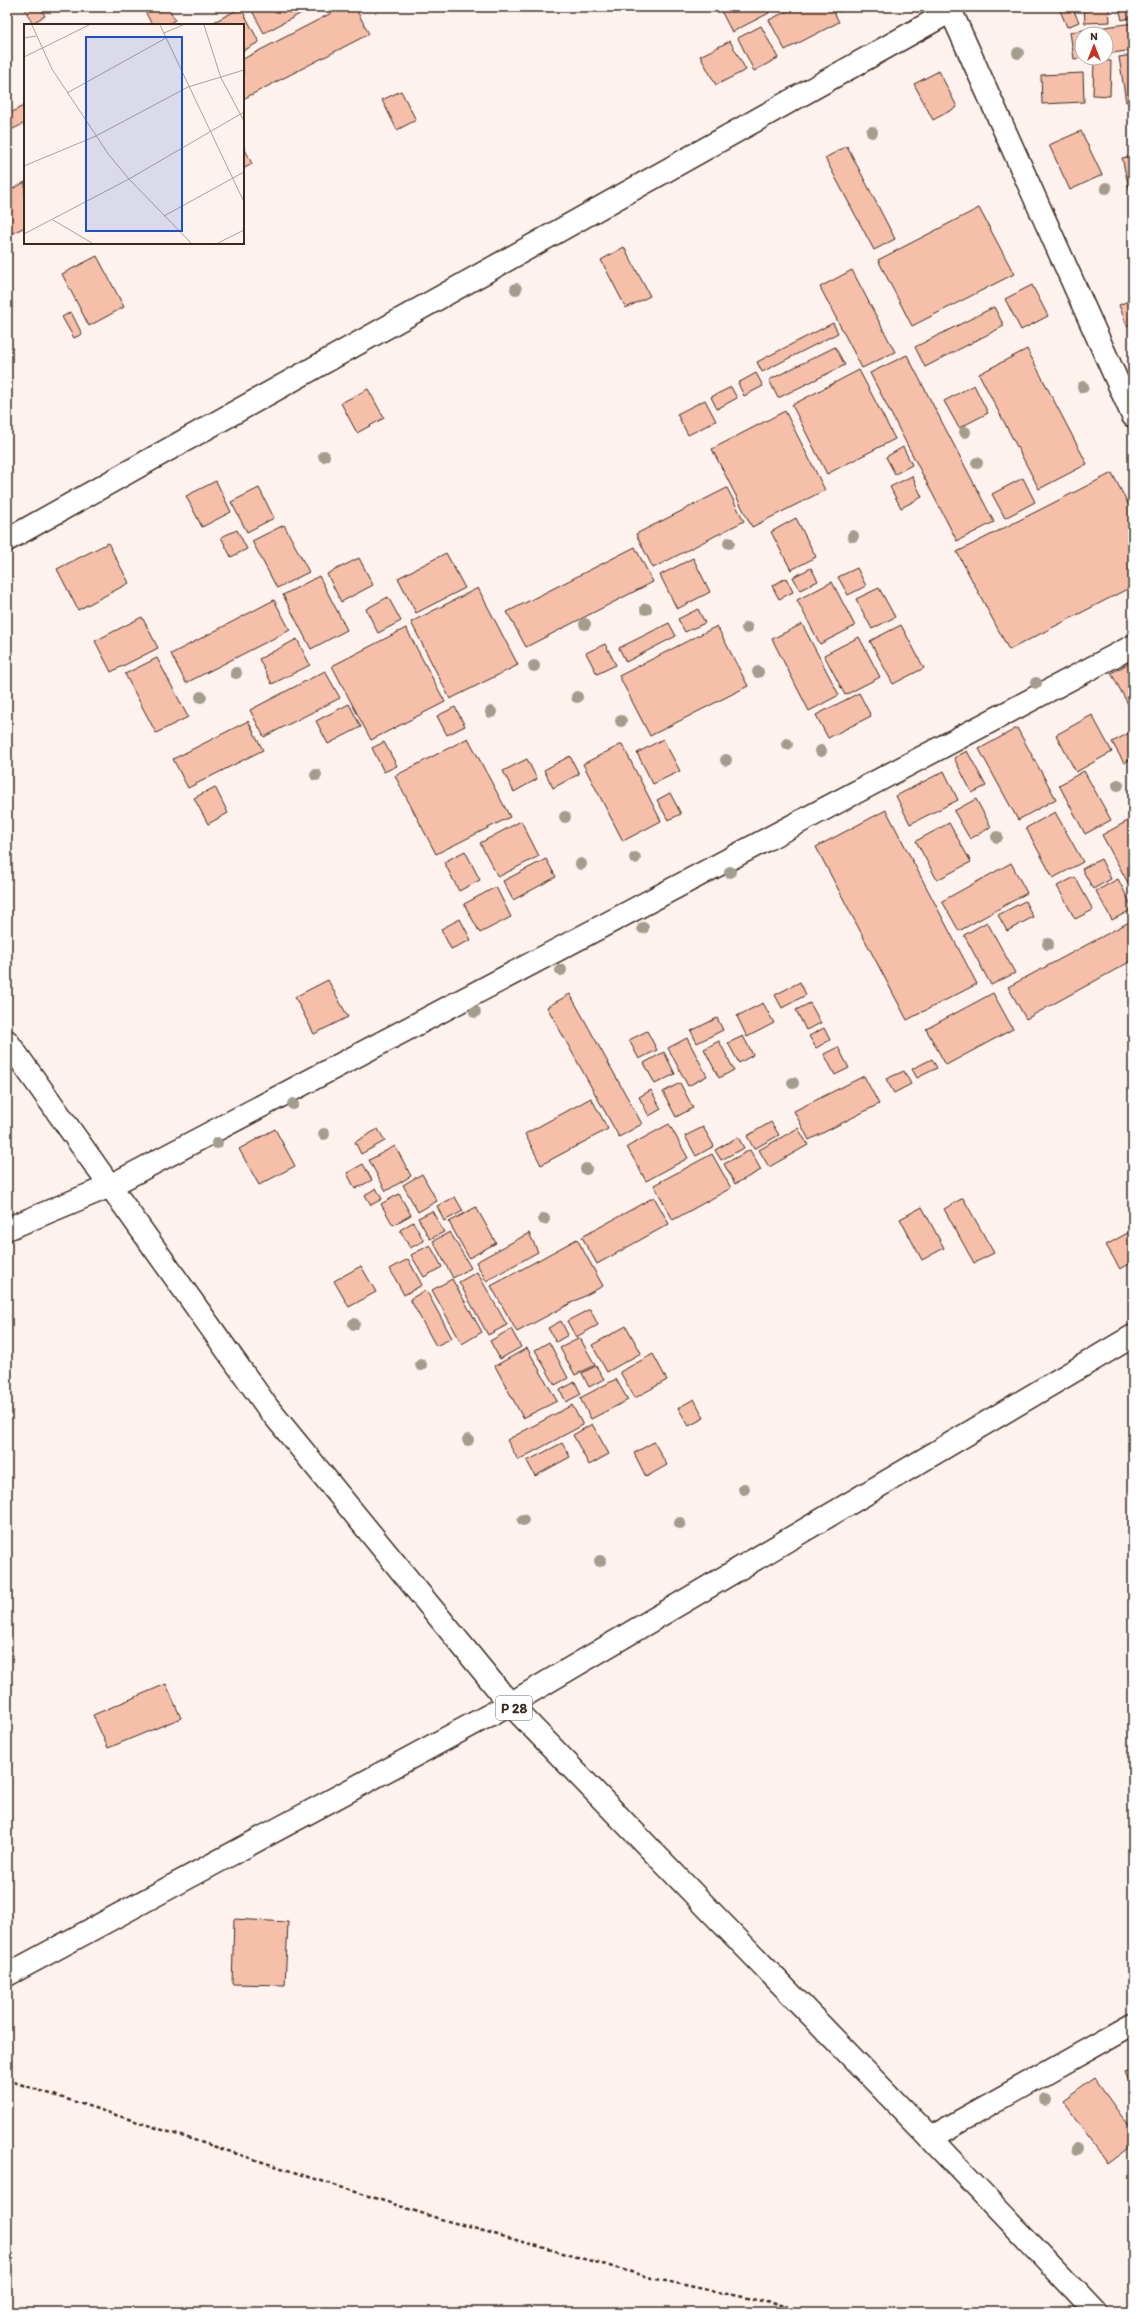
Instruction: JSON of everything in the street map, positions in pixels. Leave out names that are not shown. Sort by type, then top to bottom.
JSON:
[{"type":"street","points":[[7,540],[950,9],[1133,416]]},
{"type":"street","points":[[7,1229],[110,1186],[1133,646]]},
{"type":"street","name":"P 28","points":[[7,1041],[268,1408],[510,1704],[930,2138],[1095,2312]]},
{"type":"street","points":[[7,1975],[510,1704],[1133,1336]]},
{"type":"street","points":[[930,2138],[1133,2024]]},
{"type":"path","points":[[7,2080],[437,2218],[656,2279],[814,2312]]},
{"type":"building","points":[[24,7],[40,7],[45,16],[32,23]]},
{"type":"building","points":[[143,7],[168,7],[175,20],[168,24],[152,24]]},
{"type":"building","points":[[250,7],[313,7],[264,33]]},
{"type":"building","points":[[343,7],[355,7],[369,34],[244,98],[244,58]]},
{"type":"building","points":[[719,7],[766,7],[769,13],[732,32]]},
{"type":"building","points":[[795,7],[831,7],[839,22],[785,50],[769,20]]},
{"type":"building","points":[[838,7],[849,7],[840,12]]},
{"type":"building","points":[[1072,7],[1079,22],[1067,27],[1059,8]]},
{"type":"building","points":[[1084,7],[1109,7],[1110,22],[1085,23]]},
{"type":"building","points":[[1119,7],[1133,7],[1133,17],[1122,20]]},
{"type":"building","points":[[241,8],[259,42],[244,50],[244,24],[210,24]]},
{"type":"building","points":[[1133,23],[1133,50],[1114,53],[1114,26],[1112,26]]},
{"type":"building","points":[[761,26],[778,58],[754,71],[738,38]]},
{"type":"building","points":[[1074,31],[1074,59],[1070,32]]},
{"type":"building","points":[[730,41],[746,70],[716,85],[700,56]]},
{"type":"building","points":[[1133,55],[1133,101],[1126,102],[1119,57]]},
{"type":"building","points":[[1094,66],[1111,66],[1110,96],[1093,95]]},
{"type":"building","points":[[939,71],[957,107],[933,120],[914,84]]},
{"type":"building","points":[[1083,73],[1084,102],[1042,104],[1041,75]]},
{"type":"building","points":[[401,91],[416,120],[397,130],[382,100]]},
{"type":"building","points":[[7,92],[12,101],[7,103]]},
{"type":"building","points":[[24,106],[24,124],[9,131],[7,115]]},
{"type":"building","points":[[1081,131],[1102,175],[1070,190],[1049,145]]},
{"type":"building","points":[[847,146],[895,239],[874,250],[825,158]]},
{"type":"building","points":[[244,147],[252,164],[244,168]]},
{"type":"building","points":[[1133,156],[1133,188],[1129,188],[1122,158]]},
{"type":"building","points":[[24,183],[24,228],[7,236],[7,192]]},
{"type":"building","points":[[979,208],[1014,274],[912,326],[878,260]]},
{"type":"building","points":[[624,247],[650,296],[626,308],[601,260]]},
{"type":"building","points":[[97,256],[124,307],[89,326],[62,274]]},
{"type":"building","points":[[852,270],[895,352],[862,368],[820,287]]},
{"type":"building","points":[[1032,285],[1048,316],[1021,330],[1005,299]]},
{"type":"building","points":[[1133,299],[1133,323],[1127,326],[1119,305]]},
{"type":"building","points":[[994,307],[1004,326],[925,367],[915,347]]},
{"type":"building","points":[[71,312],[82,334],[74,338],[62,317]]},
{"type":"building","points":[[833,323],[838,333],[762,372],[757,362]]},
{"type":"building","points":[[835,347],[845,365],[778,398],[769,380]]},
{"type":"building","points":[[1027,349],[1087,464],[1039,489],[979,374]]},
{"type":"building","points":[[907,355],[994,522],[957,541],[870,373]]},
{"type":"building","points":[[859,370],[895,439],[827,474],[792,405]]},
{"type":"building","points":[[756,373],[763,386],[744,396],[738,383]]},
{"type":"building","points":[[974,385],[988,413],[959,428],[944,401]]},
{"type":"building","points":[[731,387],[737,398],[717,409],[711,397]]},
{"type":"building","points":[[368,389],[384,418],[357,433],[341,403]]},
{"type":"building","points":[[705,400],[716,421],[688,435],[677,414]]},
{"type":"building","points":[[785,411],[825,490],[752,527],[712,449]]},
{"type":"building","points":[[903,447],[912,465],[895,474],[886,457]]},
{"type":"building","points":[[1112,473],[1133,513],[1133,586],[1009,650],[957,552]]},
{"type":"building","points":[[912,476],[922,497],[901,508],[890,487]]},
{"type":"building","points":[[1023,478],[1035,502],[1005,518],[992,494]]},
{"type":"building","points":[[216,481],[231,512],[202,527],[186,496]]},
{"type":"building","points":[[259,488],[274,518],[247,532],[231,502]]},
{"type":"building","points":[[727,488],[744,521],[653,568],[636,534]]},
{"type":"building","points":[[796,518],[816,557],[791,570],[771,532]]},
{"type":"building","points":[[284,525],[309,572],[277,588],[252,541]]},
{"type":"building","points":[[237,530],[247,549],[231,557],[221,537]]},
{"type":"building","points":[[108,543],[129,583],[78,610],[57,569]]},
{"type":"building","points":[[635,547],[653,582],[526,647],[507,612]]},
{"type":"building","points":[[446,553],[465,588],[416,613],[398,578]]},
{"type":"building","points":[[359,558],[373,585],[341,602],[327,574]]},
{"type":"building","points":[[693,558],[710,592],[677,609],[660,575]]},
{"type":"building","points":[[811,568],[818,581],[800,590],[793,577]]},
{"type":"building","points":[[857,568],[866,586],[848,595],[838,577]]},
{"type":"building","points":[[319,576],[347,630],[311,649],[283,595]]},
{"type":"building","points":[[786,578],[793,592],[779,599],[772,586]]},
{"type":"building","points":[[832,582],[855,626],[820,644],[797,600]]},
{"type":"building","points":[[478,588],[518,665],[450,699],[411,622]]},
{"type":"building","points":[[879,588],[895,617],[872,629],[856,599]]},
{"type":"building","points":[[388,597],[401,621],[378,633],[366,609]]},
{"type":"building","points":[[274,600],[290,630],[186,683],[171,654]]},
{"type":"building","points":[[698,609],[705,623],[685,632],[678,619]]},
{"type":"building","points":[[142,617],[158,648],[111,672],[95,641]]},
{"type":"building","points":[[669,623],[676,636],[626,662],[619,648]]},
{"type":"building","points":[[802,624],[839,695],[809,711],[772,639]]},
{"type":"building","points":[[901,625],[924,668],[893,684],[870,641]]},
{"type":"building","points":[[717,626],[748,686],[650,736],[619,676]]},
{"type":"building","points":[[406,628],[445,702],[371,740],[332,666]]},
{"type":"building","points":[[859,637],[880,677],[845,695],[824,655]]},
{"type":"building","points":[[297,639],[310,665],[272,684],[259,659]]},
{"type":"building","points":[[605,644],[616,665],[597,674],[586,653]]},
{"type":"building","points":[[157,658],[188,717],[156,733],[125,674]]},
{"type":"building","points":[[1133,661],[1133,713],[1111,673]]},
{"type":"building","points":[[325,671],[340,698],[264,737],[250,710]]},
{"type":"building","points":[[859,693],[871,716],[828,738],[816,715]]},
{"type":"building","points":[[349,704],[361,727],[328,744],[316,721]]},
{"type":"building","points":[[455,707],[465,726],[447,735],[437,716]]},
{"type":"building","points":[[1092,715],[1112,752],[1076,772],[1056,735]]},
{"type":"building","points":[[248,721],[263,750],[188,788],[173,759]]},
{"type":"building","points":[[1017,728],[1056,799],[1018,820],[979,749]]},
{"type":"building","points":[[1133,731],[1133,758],[1124,763],[1112,742]]},
{"type":"building","points":[[468,738],[510,817],[436,854],[395,776]]},
{"type":"building","points":[[663,739],[680,771],[653,784],[637,753]]},
{"type":"building","points":[[384,742],[397,766],[384,772],[372,748]]},
{"type":"building","points":[[622,744],[661,821],[623,841],[583,764]]},
{"type":"building","points":[[967,751],[986,786],[972,793],[954,758]]},
{"type":"building","points":[[570,756],[579,774],[553,788],[544,770]]},
{"type":"building","points":[[527,759],[537,779],[514,792],[503,771]]},
{"type":"building","points":[[944,771],[958,800],[910,824],[896,796]]},
{"type":"building","points":[[1084,771],[1111,820],[1085,834],[1059,785]]},
{"type":"building","points":[[215,787],[228,813],[208,824],[194,798]]},
{"type":"building","points":[[670,793],[681,814],[668,820],[657,800]]},
{"type":"building","points":[[976,799],[991,827],[970,839],[954,811]]},
{"type":"building","points":[[886,810],[977,984],[907,1020],[816,847]]},
{"type":"building","points":[[1055,812],[1083,862],[1053,878],[1026,828]]},
{"type":"building","points":[[1133,818],[1133,892],[1102,835]]},
{"type":"building","points":[[521,821],[539,856],[498,877],[480,843]]},
{"type":"building","points":[[949,823],[971,862],[937,880],[916,841]]},
{"type":"building","points":[[465,851],[480,880],[459,891],[444,862]]},
{"type":"building","points":[[546,859],[556,877],[513,900],[503,881]]},
{"type":"building","points":[[1101,859],[1111,879],[1093,889],[1082,869]]},
{"type":"building","points":[[1011,863],[1027,893],[959,931],[942,901]]},
{"type":"building","points":[[1075,877],[1093,910],[1075,919],[1057,886]]},
{"type":"building","points":[[1118,879],[1133,909],[1112,920],[1096,891]]},
{"type":"building","points":[[496,887],[511,917],[480,933],[464,904]]},
{"type":"building","points":[[1025,901],[1033,917],[1007,931],[998,915]]},
{"type":"building","points":[[460,919],[471,940],[451,949],[441,929]]},
{"type":"building","points":[[1133,920],[1133,960],[1026,1019],[1008,987]]},
{"type":"building","points":[[987,922],[1015,973],[991,985],[964,935]]},
{"type":"building","points":[[328,980],[348,1017],[314,1034],[295,997]]},
{"type":"building","points":[[800,982],[806,995],[782,1008],[775,995]]},
{"type":"building","points":[[993,993],[1013,1029],[946,1065],[926,1029]]},
{"type":"building","points":[[570,994],[642,1124],[619,1137],[547,1007]]},
{"type":"building","points":[[763,1003],[774,1023],[747,1037],[737,1016]]},
{"type":"building","points":[[810,1003],[821,1023],[806,1030],[796,1010]]},
{"type":"building","points":[[717,1018],[723,1030],[697,1043],[691,1031]]},
{"type":"building","points":[[824,1028],[830,1040],[816,1048],[809,1036]]},
{"type":"building","points":[[647,1031],[657,1050],[639,1059],[629,1040]]},
{"type":"building","points":[[743,1036],[753,1055],[739,1063],[728,1043]]},
{"type":"building","points":[[687,1038],[707,1076],[688,1086],[668,1048]]},
{"type":"building","points":[[719,1041],[734,1070],[719,1078],[704,1049]]},
{"type":"building","points":[[838,1047],[849,1068],[835,1075],[824,1054]]},
{"type":"building","points":[[664,1052],[675,1074],[655,1084],[644,1063]]},
{"type":"building","points":[[932,1059],[937,1068],[917,1078],[912,1069]]},
{"type":"building","points":[[904,1071],[911,1084],[894,1093],[886,1079]]},
{"type":"building","points":[[864,1076],[879,1104],[809,1140],[794,1111]]},
{"type":"building","points":[[680,1083],[693,1108],[676,1117],[663,1092]]},
{"type":"building","points":[[651,1090],[661,1109],[649,1116],[639,1097]]},
{"type":"building","points":[[591,1098],[608,1129],[541,1165],[525,1134]]},
{"type":"building","points":[[771,1122],[779,1135],[754,1149],[747,1136]]},
{"type":"building","points":[[669,1124],[688,1158],[646,1181],[627,1147]]},
{"type":"building","points":[[703,1127],[714,1146],[696,1156],[685,1136]]},
{"type":"building","points":[[798,1128],[808,1145],[769,1167],[759,1150]]},
{"type":"building","points":[[275,1129],[295,1166],[259,1185],[239,1149]]},
{"type":"building","points":[[378,1129],[385,1141],[361,1154],[355,1142]]},
{"type":"building","points":[[738,1137],[744,1148],[721,1160],[715,1150]]},
{"type":"building","points":[[395,1146],[411,1176],[386,1191],[369,1160]]},
{"type":"building","points":[[750,1150],[761,1170],[735,1184],[724,1164]]},
{"type":"building","points":[[712,1154],[731,1188],[673,1220],[654,1185]]},
{"type":"building","points":[[363,1164],[372,1180],[355,1189],[347,1173]]},
{"type":"building","points":[[422,1174],[437,1201],[418,1212],[403,1185]]},
{"type":"building","points":[[376,1188],[382,1199],[371,1205],[365,1195]]},
{"type":"building","points":[[399,1194],[411,1215],[393,1225],[381,1204]]},
{"type":"building","points":[[455,1197],[463,1211],[444,1221],[437,1206]]},
{"type":"building","points":[[654,1197],[669,1224],[597,1264],[582,1237]]},
{"type":"building","points":[[963,1198],[994,1253],[974,1263],[944,1209]]},
{"type":"building","points":[[476,1207],[496,1243],[469,1258],[449,1222]]},
{"type":"building","points":[[922,1207],[944,1248],[922,1260],[900,1219]]},
{"type":"building","points":[[432,1211],[444,1232],[430,1239],[418,1218]]},
{"type":"building","points":[[413,1222],[424,1241],[410,1248],[400,1230]]},
{"type":"building","points":[[1133,1230],[1133,1262],[1120,1269],[1106,1245]]},
{"type":"building","points":[[450,1232],[471,1268],[453,1278],[433,1241]]},
{"type":"building","points":[[529,1233],[538,1252],[486,1281],[476,1262]]},
{"type":"building","points":[[577,1239],[603,1286],[517,1332],[491,1286]]},
{"type":"building","points":[[430,1245],[442,1267],[424,1277],[411,1255]]},
{"type":"building","points":[[408,1259],[422,1285],[404,1295],[390,1269]]},
{"type":"building","points":[[361,1266],[376,1292],[349,1307],[334,1281]]},
{"type":"building","points":[[477,1272],[507,1325],[488,1335],[459,1282]]},
{"type":"building","points":[[452,1279],[482,1332],[462,1344],[432,1290]]},
{"type":"building","points":[[426,1290],[452,1338],[436,1346],[410,1299]]},
{"type":"building","points":[[590,1309],[598,1325],[576,1337],[567,1321]]},
{"type":"building","points":[[561,1321],[568,1335],[556,1342],[548,1328]]},
{"type":"building","points":[[626,1326],[641,1353],[607,1372],[592,1345]]},
{"type":"building","points":[[511,1329],[521,1347],[500,1359],[490,1341]]},
{"type":"building","points":[[580,1338],[595,1365],[575,1375],[560,1348]]},
{"type":"building","points":[[549,1342],[568,1378],[555,1385],[535,1350]]},
{"type":"building","points":[[527,1348],[557,1401],[523,1418],[495,1366]]},
{"type":"building","points":[[653,1354],[667,1380],[635,1398],[620,1372]]},
{"type":"building","points":[[596,1366],[604,1379],[589,1387],[582,1373]]},
{"type":"building","points":[[616,1379],[628,1400],[591,1419],[580,1398]]},
{"type":"building","points":[[575,1382],[581,1394],[566,1402],[560,1390]]},
{"type":"building","points":[[694,1399],[704,1418],[689,1426],[678,1408]]},
{"type":"building","points":[[572,1405],[583,1425],[518,1460],[507,1440]]},
{"type":"building","points":[[592,1424],[609,1454],[589,1465],[573,1435]]},
{"type":"building","points":[[654,1442],[667,1465],[646,1477],[634,1453]]},
{"type":"building","points":[[562,1443],[570,1457],[535,1476],[527,1461]]},
{"type":"building","points":[[166,1684],[181,1718],[108,1748],[93,1715]]},
{"type":"building","points":[[234,1919],[288,1922],[285,1985],[232,1984]]},
{"type":"building","points":[[1133,2069],[1133,2091],[1125,2072]]},
{"type":"building","points":[[1094,2078],[1133,2132],[1133,2145],[1108,2164],[1062,2101]]}]
